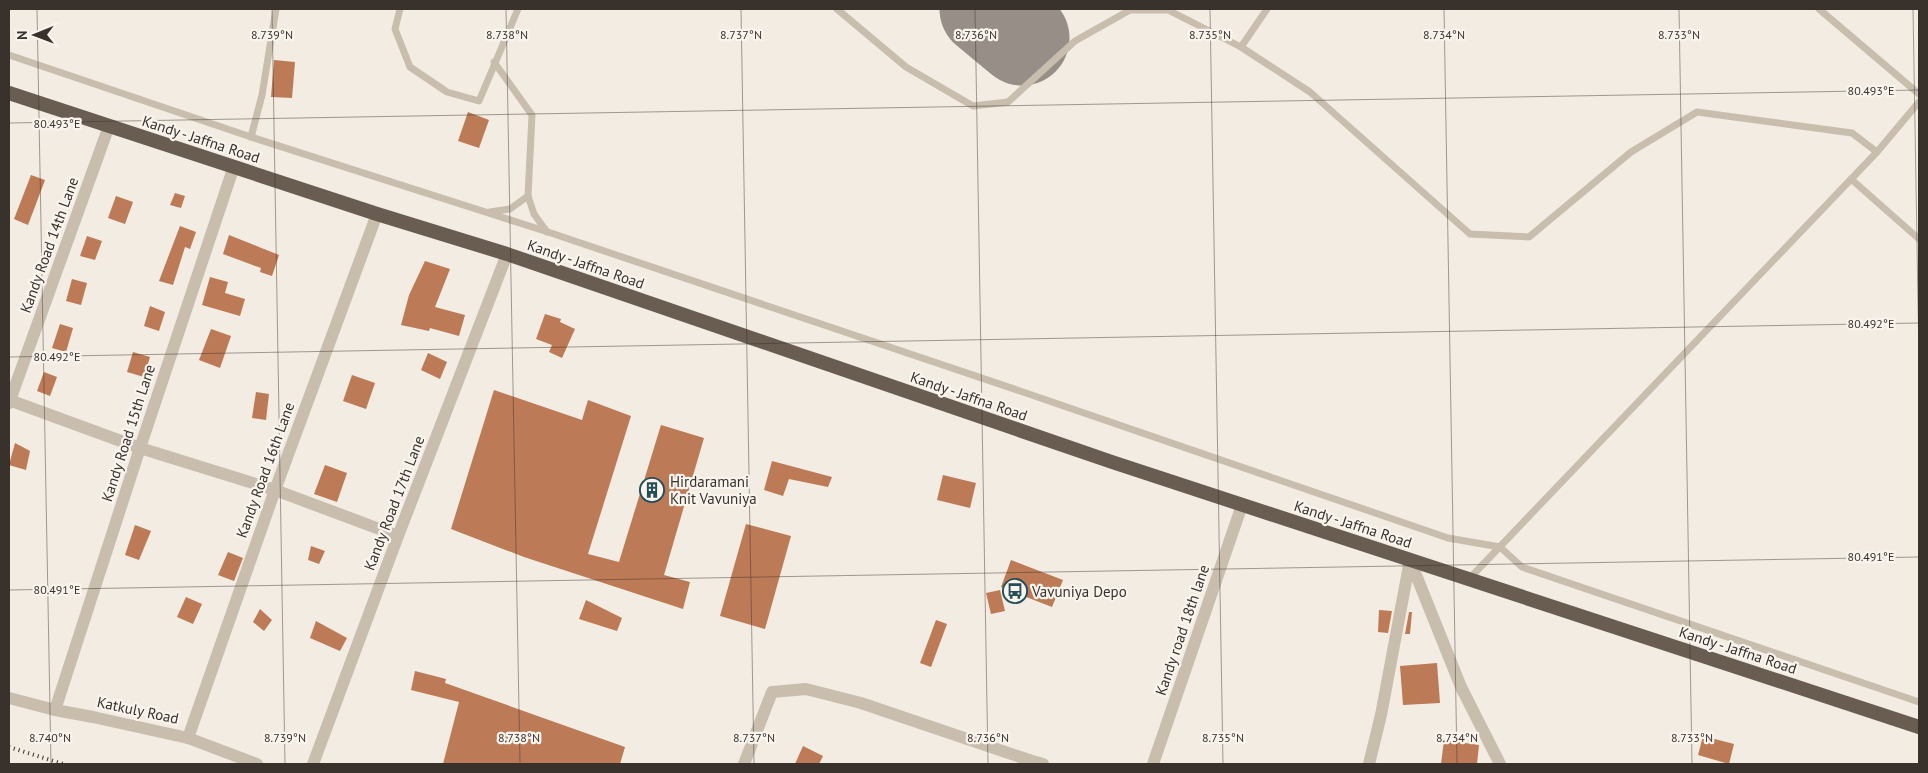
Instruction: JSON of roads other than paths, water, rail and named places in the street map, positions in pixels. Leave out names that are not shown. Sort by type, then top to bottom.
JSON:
[{"type":"highway","name":"Kandy - Jaffna Road","points":[[9,93],[377,214],[507,254],[1242,506],[1919,727]]},
{"type":"street","name":"Kandy Road 14th Lane","points":[[9,401],[109,126]]},
{"type":"street","name":"Kandy Road 15th Lane","points":[[55,710],[234,166]]},
{"type":"street","name":"Kandy Road 16th Lane","points":[[188,738],[275,490],[377,214]]},
{"type":"street","name":"Kandy Road 17th Lane","points":[[313,764],[398,536],[507,254]]},
{"type":"street","points":[[9,401],[140,448],[275,490],[398,536]]},
{"type":"street","name":"Kandy road 18th lane","points":[[1153,764],[1242,506]]},
{"type":"street","points":[[1369,764],[1382,715],[1410,560]]},
{"type":"street","points":[[1410,560],[1461,687],[1500,764]]},
{"type":"street","points":[[744,764],[772,692],[806,689],[862,703],[1028,762],[1043,764]]},
{"type":"street","name":"Katkuly Road","points":[[9,698],[55,710],[93,716],[188,738],[257,764]]},
{"type":"lane","points":[[251,137],[262,96],[276,9]]},
{"type":"lane","points":[[400,9],[395,29],[410,68],[447,92],[479,101],[518,9]]},
{"type":"lane","points":[[837,9],[906,67],[974,106],[1008,102],[1076,41],[1130,10],[1168,10],[1241,47],[1310,92],[1470,234],[1529,237],[1631,152],[1697,112],[1852,134],[1877,152]]},
{"type":"lane","points":[[1241,47],[1267,9]]},
{"type":"lane","points":[[1819,9],[1919,94]]},
{"type":"lane","points":[[9,54],[251,137],[548,232],[1448,538],[1500,547],[1522,567],[1919,702]]},
{"type":"lane","points":[[494,62],[532,115],[528,196],[534,214],[548,232]]},
{"type":"lane","points":[[1469,579],[1877,152],[1919,102]]},
{"type":"lane","points":[[1851,178],[1919,239]]},
{"type":"lane","points":[[487,213],[510,209],[528,196]]},
{"type":"railway","points":[[9,747],[63,764]]},
{"type":"place","name":"Hirdaramani Knit Vavuniya","points":[[652,490]]},
{"type":"place","name":"Vavuniya Depo","points":[[1015,591]]}]
